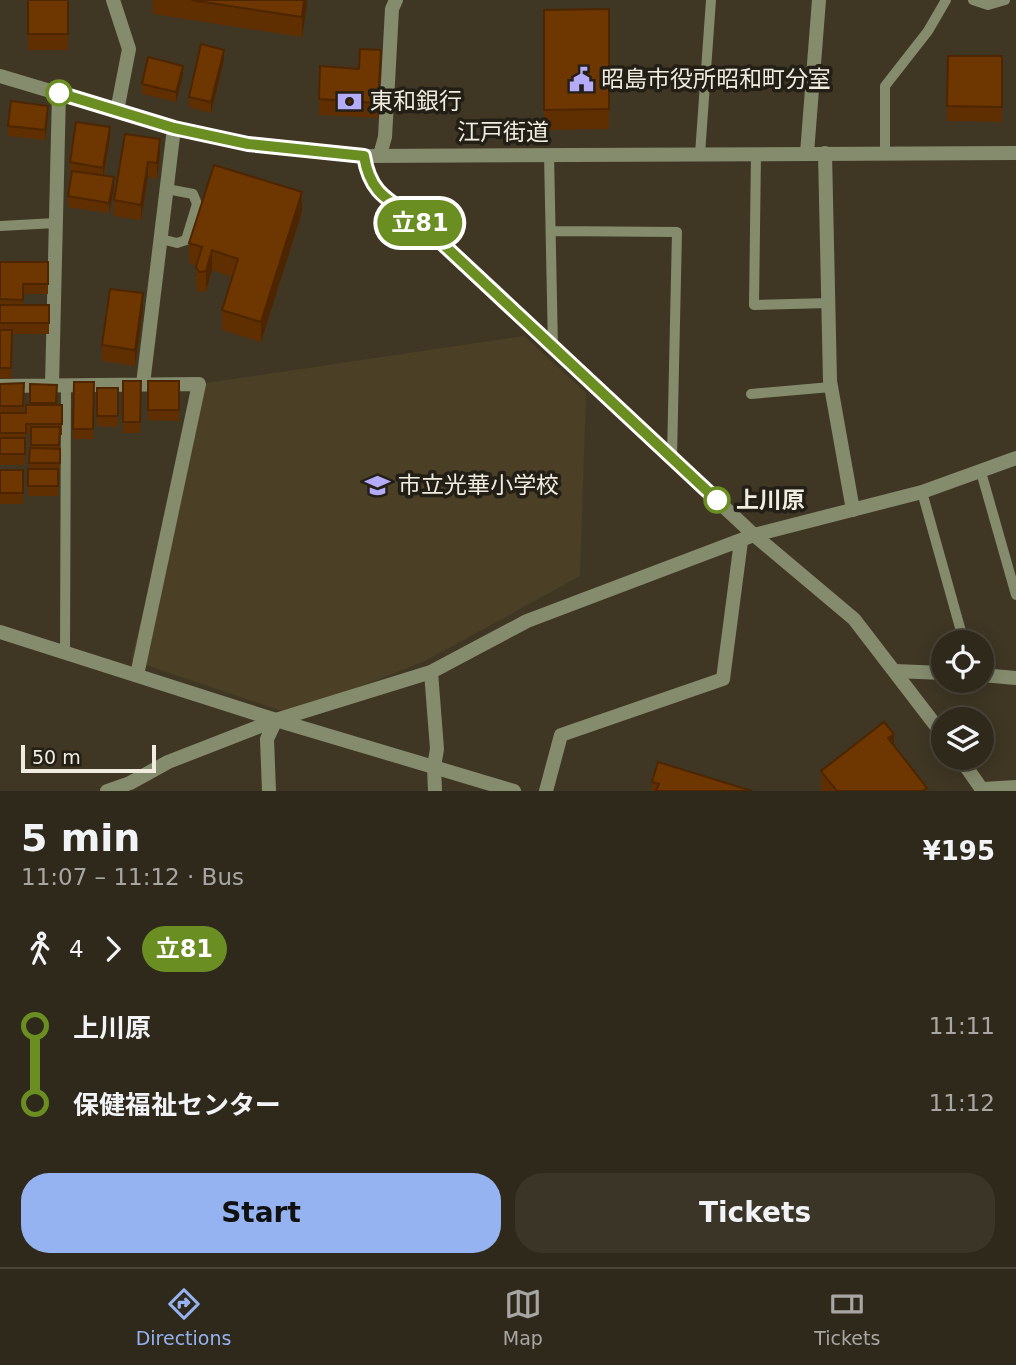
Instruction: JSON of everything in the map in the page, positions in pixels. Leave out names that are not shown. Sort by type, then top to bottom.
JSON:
[{"type":"street","points":[[113,0],[129,49],[117,111]]},
{"type":"street","points":[[807,153],[819,0]]},
{"type":"street","points":[[380,155],[386,137],[390,2]]},
{"type":"street","name":"江戸街道","points":[[0,76],[174,128],[248,144],[364,156],[1016,153]]},
{"type":"street","points":[[59,93],[56,223],[59,385]]},
{"type":"street","points":[[143,384],[174,128]]},
{"type":"street","points":[[825,153],[831,387],[853,510]]},
{"type":"street","points":[[364,156],[367,174],[378,192],[416,219],[672,457],[747,538],[854,620],[931,719]]},
{"type":"street","points":[[0,386],[198,384],[138,675]]},
{"type":"street","points":[[107,791],[130,783],[168,762],[276,720],[431,672],[527,621],[747,538],[922,492],[1016,458]]},
{"type":"street","points":[[546,791],[561,735],[723,679],[747,538]]},
{"type":"street","points":[[0,632],[276,720],[514,791]]},
{"type":"street","points":[[895,671],[931,672]]},
{"type":"street","points":[[431,672],[437,749],[434,767],[435,791]]},
{"type":"street","points":[[994,676],[1016,677]]},
{"type":"street","points":[[269,791],[267,739],[276,720]]},
{"type":"street","points":[[969,770],[983,790],[1016,787]]},
{"type":"lane","points":[[700,153],[711,0]]},
{"type":"lane","points":[[885,152],[885,86],[928,31],[946,0]]},
{"type":"lane","points":[[973,0],[988,5],[1005,0]]},
{"type":"lane","points":[[756,153],[754,305],[829,303]]},
{"type":"lane","points":[[549,154],[553,348]]},
{"type":"lane","points":[[161,239],[177,243],[186,240],[197,204],[193,194],[167,189]]},
{"type":"lane","points":[[0,226],[56,223]]},
{"type":"lane","points":[[551,231],[677,232],[672,457]]},
{"type":"lane","points":[[59,385],[65,652]]},
{"type":"lane","points":[[751,394],[831,387]]},
{"type":"lane","points":[[981,472],[1016,595]]},
{"type":"lane","points":[[922,492],[961,630]]},
{"type":"shaded area","name":"市立光華小学校","points":[[524,336],[586,393],[580,576],[425,661],[291,714],[131,660],[199,384]]},
{"type":"building","points":[[28,0],[68,0],[68,34],[28,34]]},
{"type":"building","points":[[191,0],[304,0],[302,17]]},
{"type":"building","points":[[609,9],[609,109],[544,110],[544,10]]},
{"type":"building","points":[[201,44],[224,50],[211,102],[189,97]]},
{"type":"building","points":[[360,49],[381,50],[378,103],[319,99],[320,66],[359,69]]},
{"type":"building","points":[[948,56],[1002,56],[1002,107],[947,106]]},
{"type":"building","points":[[148,57],[183,66],[176,92],[142,84]]},
{"type":"building","points":[[11,101],[48,106],[45,130],[8,126]]},
{"type":"building","points":[[76,122],[110,127],[103,168],[70,162]]},
{"type":"building","points":[[125,134],[160,139],[157,163],[148,162],[141,205],[114,200]]},
{"type":"building","points":[[214,165],[302,192],[261,322],[222,310],[238,259],[212,250],[206,271],[199,272],[196,267],[202,247],[189,243]]},
{"type":"building","points":[[72,171],[114,177],[109,203],[68,196]]},
{"type":"building","points":[[0,262],[48,262],[48,284],[23,284],[23,300],[0,299]]},
{"type":"building","points":[[110,289],[143,293],[135,350],[102,345]]},
{"type":"building","points":[[0,305],[49,305],[49,323],[0,323]]},
{"type":"building","points":[[0,330],[12,330],[11,368],[0,368]]},
{"type":"building","points":[[123,381],[141,381],[140,422],[123,422]]},
{"type":"building","points":[[148,381],[179,381],[179,410],[148,410]]},
{"type":"building","points":[[74,382],[94,382],[93,429],[73,429]]},
{"type":"building","points":[[24,383],[23,406],[0,406],[0,384]]},
{"type":"building","points":[[30,384],[57,385],[56,403],[30,403]]},
{"type":"building","points":[[97,388],[118,388],[118,416],[97,416]]},
{"type":"building","points":[[26,405],[62,405],[62,424],[26,424],[26,433],[0,433],[0,413],[26,413]]},
{"type":"building","points":[[31,427],[60,427],[59,445],[31,445]]},
{"type":"building","points":[[0,438],[25,438],[25,454],[0,454]]},
{"type":"building","points":[[30,448],[60,449],[60,463],[29,463]]},
{"type":"building","points":[[28,469],[58,469],[58,486],[28,486]]},
{"type":"building","points":[[0,470],[23,470],[23,493],[0,493]]},
{"type":"building","points":[[884,722],[894,734],[888,738],[927,788],[923,791],[837,791],[821,771]]},
{"type":"building","points":[[658,762],[752,791],[656,791],[659,784],[652,782]]},
{"type":"bus line","name":"立81","points":[[59,93],[174,128],[248,144],[364,156],[367,174],[378,192],[416,219],[717,500]]},
{"type":"place","name":"昭島市役所昭和町分室","points":[[581,79]]},
{"type":"place","name":"東和銀行","points":[[350,101]]},
{"type":"place","name":"市立光華小学校","points":[[378,485]]},
{"type":"place","name":"上川原","points":[[717,500]]}]
